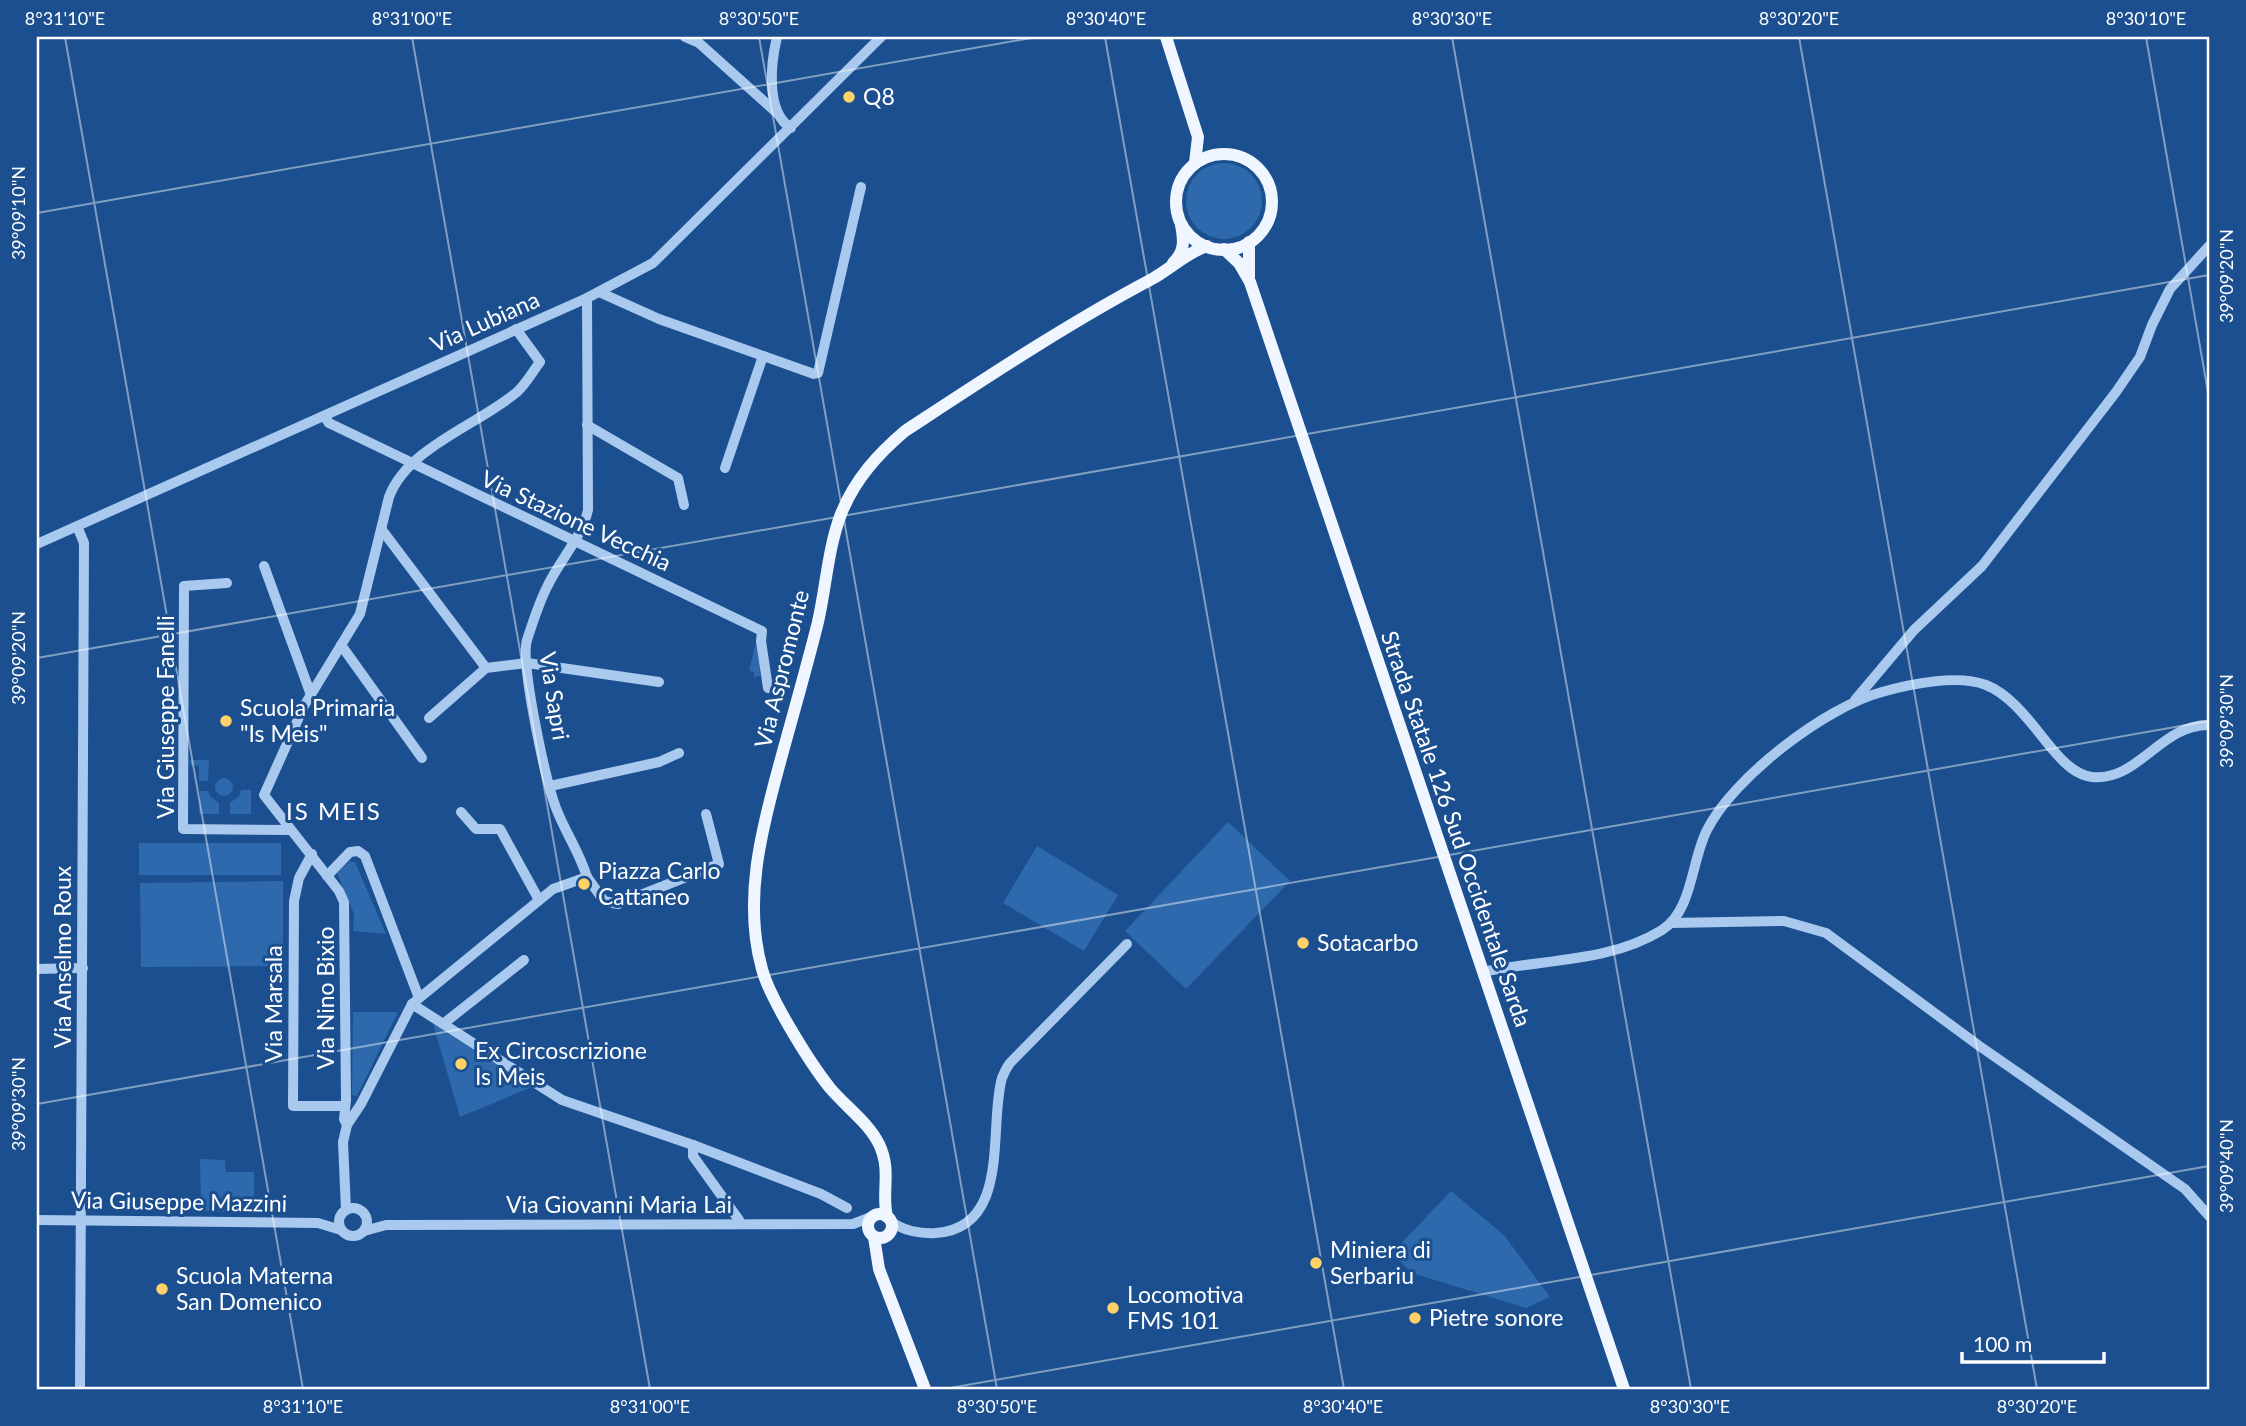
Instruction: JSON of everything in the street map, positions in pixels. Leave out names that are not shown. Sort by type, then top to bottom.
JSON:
[{"type":"main road","points":[[1166,37],[1201,134],[1222,154]]},
{"type":"main road","points":[[1191,110],[1198,138],[1195,163]]},
{"type":"main road","points":[[1222,154],[1237,155],[1250,162],[1269,184],[1272,199],[1270,214],[1260,233],[1249,243],[1237,248],[1207,246],[1190,235],[1179,218],[1176,203],[1178,188],[1195,163],[1208,156],[1222,154]]},
{"type":"main road","name":"Via Aspromonte","points":[[1163,273],[1184,248],[1179,218]]},
{"type":"main road","points":[[1249,243],[1250,282]]},
{"type":"main road","name":"Via Aspromonte","points":[[925,1389],[879,1269],[879,1229],[885,1203],[887,1169],[881,1148],[874,1135],[828,1086],[769,990],[760,961],[754,929],[756,872],[761,834],[818,621],[841,515],[856,484],[880,453],[905,430],[1095,310],[1207,246]]},
{"type":"main road","points":[[1224,249],[1238,262],[1250,282]]},
{"type":"main road","name":"Strada Statale 126 Sud Occidentale Sarda","points":[[1250,282],[1624,1389]]},
{"type":"street","points":[[685,37],[699,43],[791,128]]},
{"type":"street","points":[[776,37],[771,86],[777,113]]},
{"type":"street","name":"Via Lubiana","points":[[37,544],[587,298],[653,264],[881,37]]},
{"type":"street","points":[[600,292],[659,319],[814,374],[818,373],[861,187]]},
{"type":"street","points":[[1855,701],[1914,630],[1982,566],[2116,392],[2140,357],[2171,289],[2209,246]]},
{"type":"street","name":"Via Sapri","points":[[587,298],[588,510],[586,521],[546,587],[526,645],[530,699],[550,786],[556,807],[580,854],[587,877]]},
{"type":"street","points":[[311,695],[360,614],[395,481],[413,463],[445,439],[518,391],[540,362],[516,329]]},
{"type":"street","points":[[725,468],[763,356]]},
{"type":"street","name":"Via Stazione Vecchia","points":[[324,416],[329,423],[762,631],[768,688]]},
{"type":"street","points":[[587,425],[678,478],[684,505]]},
{"type":"street","name":"Via Anselmo Roux","points":[[76,526],[84,543],[80,1389]]},
{"type":"street","points":[[382,530],[486,668]]},
{"type":"street","points":[[264,566],[311,695]]},
{"type":"street","name":"Via Giuseppe Fanelli","points":[[227,583],[184,586],[183,829],[290,831]]},
{"type":"street","points":[[341,645],[422,758]]},
{"type":"street","points":[[429,718],[486,668],[527,663],[659,682]]},
{"type":"street","points":[[1671,923],[1687,892],[1706,832],[1731,793],[1749,774],[1826,717],[1855,701],[1909,686],[1959,680],[1987,685],[2008,700],[2060,758],[2080,775],[2094,777],[2109,776],[2122,771],[2191,725],[2209,725]]},
{"type":"street","name":"Via Nino Bixio","points":[[311,695],[264,795],[339,891],[345,914],[346,1125],[343,1142],[347,1212]]},
{"type":"street","points":[[550,786],[659,762],[679,753]]},
{"type":"street","points":[[461,812],[476,829],[500,829],[539,901]]},
{"type":"street","points":[[346,1125],[361,1104],[415,1001],[552,889],[587,877],[604,901],[618,904],[719,864],[706,814]]},
{"type":"street","points":[[327,876],[350,852],[358,851],[366,856],[415,1001],[443,1024],[562,1100],[693,1145],[821,1194],[847,1208]]},
{"type":"street","name":"Via Marsala","points":[[312,855],[299,878],[294,901],[293,1106],[346,1103]]},
{"type":"street","points":[[1483,972],[1515,965],[1585,957],[1646,938],[1671,923],[1784,921],[1826,933],[1978,1045],[2185,1189],[2209,1216]]},
{"type":"street","points":[[879,1229],[934,1234],[952,1230],[970,1220],[979,1210],[986,1198],[993,1165],[1002,1077],[1010,1063],[1127,944]]},
{"type":"street","points":[[443,1024],[524,960]]},
{"type":"street","points":[[37,969],[83,968]]},
{"type":"street","points":[[346,1103],[361,1104]]},
{"type":"street","points":[[693,1145],[693,1156],[739,1220],[738,1223]]},
{"type":"street","points":[[347,1212],[363,1212],[366,1217],[364,1231],[354,1236],[341,1230],[347,1212]]},
{"type":"street","name":"Via Giuseppe Mazzini","points":[[321,1223],[347,1212]]},
{"type":"street","name":"Via Giovanni Maria Lai","points":[[366,1217],[386,1225]]},
{"type":"street","name":"Via Giuseppe Mazzini","points":[[37,1220],[321,1223],[341,1230]]},
{"type":"street","name":"Via Giovanni Maria Lai","points":[[364,1231],[386,1225],[738,1223],[853,1224],[879,1229]]},
{"type":"shaded area","points":[[1232,163],[1245,169],[1256,180],[1262,193],[1260,216],[1245,233],[1232,239],[1216,239],[1203,233],[1188,216],[1186,193],[1192,180],[1209,165]]},
{"type":"shaded area","points":[[757,638],[760,676],[754,677],[754,672],[749,671]]},
{"type":"shaded area","points":[[190,760],[209,760],[208,781],[199,781],[199,766],[190,765]]},
{"type":"shaded area","points":[[220,778],[228,778],[233,787],[231,794],[220,796],[215,791],[215,783]]},
{"type":"shaded area","points":[[241,790],[251,790],[251,814],[230,814],[230,803],[239,796]]},
{"type":"shaded area","points":[[200,791],[208,791],[219,803],[219,814],[199,814]]},
{"type":"shaded area","points":[[1228,822],[1290,881],[1186,989],[1125,931]]},
{"type":"shaded area","points":[[139,843],[281,843],[281,875],[139,875]]},
{"type":"shaded area","points":[[1037,846],[1118,895],[1084,951],[1003,903]]},
{"type":"shaded area","points":[[350,861],[355,862],[386,934],[353,931],[354,914],[337,873]]},
{"type":"shaded area","points":[[283,881],[283,966],[141,967],[140,883]]},
{"type":"shaded area","points":[[353,1012],[398,1012],[357,1096],[352,1095]]},
{"type":"shaded area","points":[[433,1024],[532,1087],[460,1117]]},
{"type":"shaded area","points":[[200,1159],[225,1160],[226,1172],[254,1172],[254,1213],[201,1211]]},
{"type":"shaded area","points":[[1451,1191],[1504,1235],[1550,1297],[1526,1308],[1412,1273],[1392,1253]]},
{"type":"place","name":"Q8","points":[[849,97]]},
{"type":"place","name":"Scuola Primaria \"Is Meis\"","points":[[226,721]]},
{"type":"place","name":"Piazza Carlo Cattaneo","points":[[584,884]]},
{"type":"place","name":"Sotacarbo","points":[[1303,943]]},
{"type":"place","name":"Ex Circoscrizione Is Meis","points":[[461,1064]]},
{"type":"place","name":"Miniera di Serbariu","points":[[1316,1263]]},
{"type":"place","name":"Scuola Materna San Domenico","points":[[162,1289]]},
{"type":"place","name":"Locomotiva FMS 101","points":[[1113,1308]]},
{"type":"place","name":"Pietre sonore","points":[[1415,1318]]},
{"type":"district","name":"IS MEIS","points":[[334,812]]}]
